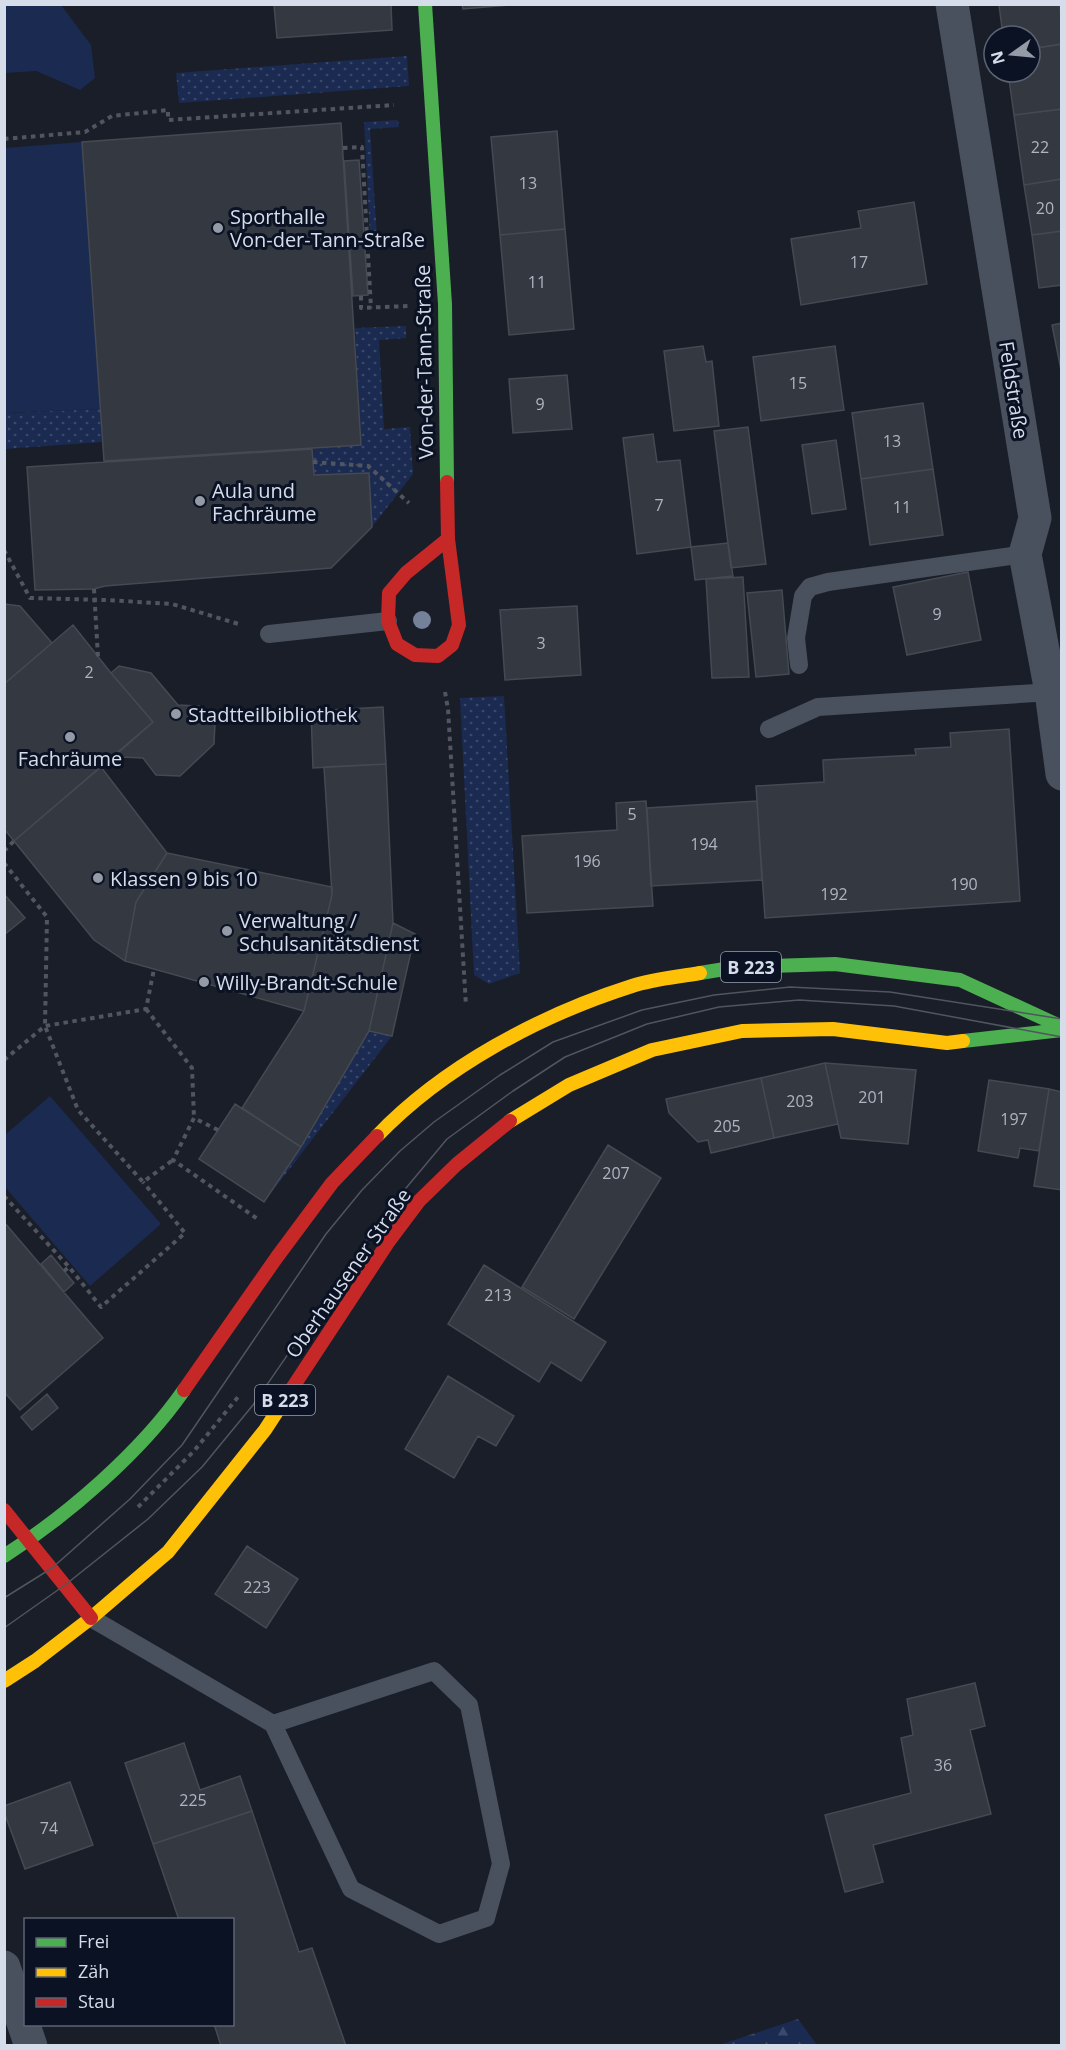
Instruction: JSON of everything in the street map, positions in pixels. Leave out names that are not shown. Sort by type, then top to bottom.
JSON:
[{"type":"main road","name":"Von-der-Tann-Straße","points":[[425,4],[445,304],[448,539],[459,625],[452,645],[438,656]]},
{"type":"main road","points":[[438,656],[415,655],[397,644],[388,621],[389,593],[406,573],[448,539]]},
{"type":"main road","name":"Oberhausener Straße","points":[[4,1556],[29,1540],[108,1475],[170,1410],[332,1183],[403,1112],[452,1074],[536,1023],[634,985],[737,967],[835,964],[960,980],[1062,1029]]},
{"type":"main road","name":"Oberhausener Straße","points":[[4,1681],[35,1662],[91,1618],[168,1552],[265,1430],[389,1241],[419,1201],[457,1164],[516,1116],[569,1085],[652,1050],[742,1031],[833,1029],[947,1042],[1062,1029]]},
{"type":"main road","points":[[4,1510],[91,1618]]},
{"type":"street","name":"Feldstraße","points":[[952,4],[1035,518],[1025,554],[1051,692],[1062,774]]},
{"type":"street","points":[[5,1970],[24,2026]]},
{"type":"street","points":[[24,2026],[31,2046]]},
{"type":"lane","points":[[799,665],[796,638],[803,596],[810,587],[828,582],[1025,554]]},
{"type":"lane","points":[[269,634],[388,621]]},
{"type":"lane","points":[[770,729],[818,706],[1051,692]]},
{"type":"lane","points":[[91,1618],[273,1724],[351,1889],[439,1934],[486,1918],[501,1864],[469,1705],[434,1671],[273,1724]]},
{"type":"path","points":[[4,139],[85,132],[112,116],[168,110],[168,120],[431,102]]},
{"type":"path","points":[[343,148],[362,147],[371,308]]},
{"type":"path","points":[[361,296],[361,308],[445,304]]},
{"type":"path","points":[[313,462],[368,466],[448,539]]},
{"type":"path","points":[[4,550],[30,598],[172,604],[269,634]]},
{"type":"path","points":[[94,589],[98,657]]},
{"type":"path","points":[[438,656],[448,709],[466,1006]]},
{"type":"path","points":[[4,851],[14,841]]},
{"type":"path","points":[[4,863],[47,917],[45,1026],[78,1110],[185,1233],[101,1307],[69,1267],[4,1196]]},
{"type":"path","points":[[143,1182],[173,1160],[194,1118],[192,1068],[146,1009],[154,969]]},
{"type":"path","points":[[4,1060],[45,1026],[146,1009]]},
{"type":"path","points":[[194,1118],[218,1130]]},
{"type":"path","points":[[173,1160],[260,1220],[252,1236],[277,1257]]},
{"type":"path","points":[[64,1271],[69,1267]]},
{"type":"path","points":[[138,1508],[194,1451],[238,1397]]},
{"type":"green space","points":[[4,5],[61,5],[91,45],[95,78],[80,90],[36,71],[5,73]]},
{"type":"green space","points":[[407,56],[409,86],[179,103],[176,73]]},
{"type":"green space","points":[[398,120],[399,127],[370,129],[377,236],[370,236],[364,122]]},
{"type":"green space","points":[[82,142],[100,409],[5,413],[4,148]]},
{"type":"green space","points":[[406,326],[406,338],[379,340],[384,429],[410,427],[413,474],[372,527],[369,473],[314,475],[312,449],[361,445],[355,328]]},
{"type":"green space","points":[[100,409],[102,442],[5,449],[5,413]]},
{"type":"green space","points":[[504,696],[520,973],[489,984],[474,975],[460,698]]},
{"type":"green space","points":[[369,1031],[392,1036],[264,1202],[301,1147]]},
{"type":"green space","points":[[50,1096],[161,1224],[90,1286],[5,1187],[5,1135]]},
{"type":"green space","points":[[798,2019],[817,2045],[719,2045]]},
{"type":"building","points":[[391,4],[392,30],[277,38],[274,5]]},
{"type":"building","points":[[462,4],[520,4],[463,9]]},
{"type":"building","points":[[1060,4],[1062,44],[1042,47],[1042,24],[1001,24],[999,5]]},
{"type":"building","points":[[1062,44],[1062,109],[1014,115],[1010,84],[1042,84],[1042,47]]},
{"type":"building","points":[[1062,109],[1062,179],[1024,185],[1014,115]]},
{"type":"building","name":"Sporthalle Von-der-Tann-Straße","points":[[341,123],[361,445],[104,461],[82,142]]},
{"type":"building","points":[[557,131],[565,229],[500,235],[491,137]]},
{"type":"building","points":[[359,160],[368,295],[353,296],[344,161]]},
{"type":"building","points":[[1062,179],[1062,231],[1032,235],[1024,185]]},
{"type":"building","points":[[914,202],[927,284],[801,305],[791,239],[861,228],[858,211]]},
{"type":"building","points":[[565,229],[574,329],[509,335],[500,235]]},
{"type":"building","points":[[1062,231],[1062,285],[1039,288],[1032,235]]},
{"type":"building","points":[[1062,323],[1062,375],[1052,325]]},
{"type":"building","points":[[703,346],[706,362],[712,361],[719,426],[674,431],[664,351]]},
{"type":"building","points":[[835,346],[844,410],[761,421],[753,357]]},
{"type":"building","points":[[567,375],[572,429],[513,433],[509,379]]},
{"type":"building","points":[[923,403],[933,469],[861,479],[852,413]]},
{"type":"building","points":[[748,427],[766,564],[731,568],[714,431]]},
{"type":"building","points":[[653,434],[657,462],[680,460],[691,547],[637,554],[623,438]]},
{"type":"building","points":[[836,440],[846,509],[812,514],[802,445]]},
{"type":"building","name":"Aula und Fachräume","points":[[312,449],[314,475],[369,473],[372,527],[331,568],[105,586],[94,589],[35,590],[27,467]]},
{"type":"building","points":[[933,469],[943,535],[870,545],[861,479]]},
{"type":"building","points":[[728,543],[733,576],[695,580],[691,547]]},
{"type":"building","points":[[968,572],[981,640],[907,655],[893,587]]},
{"type":"building","points":[[743,577],[749,677],[712,678],[706,579]]},
{"type":"building","points":[[782,590],[789,674],[756,677],[747,593]]},
{"type":"building","points":[[4,604],[20,606],[52,643],[4,684]]},
{"type":"building","points":[[577,606],[581,675],[505,680],[500,610]]},
{"type":"building","name":"Fachräume","points":[[73,625],[153,722],[14,841],[4,829],[4,684]]},
{"type":"building","name":"Stadtteilbibliothek","points":[[119,666],[151,673],[178,705],[199,706],[215,723],[214,744],[180,776],[156,775],[143,758],[121,757],[118,753],[153,722],[111,673]]},
{"type":"building","points":[[383,707],[386,764],[313,768],[311,711]]},
{"type":"building","points":[[1009,729],[1020,901],[765,918],[756,786],[824,782],[823,760],[916,755],[915,749],[951,747],[950,733]]},
{"type":"building","points":[[386,764],[393,923],[369,1031],[301,1147],[242,1108],[304,1011],[332,895],[324,767]]},
{"type":"building","name":"Klassen 9 bis 10","points":[[101,767],[167,853],[136,902],[125,961],[94,940],[14,841]]},
{"type":"building","points":[[646,801],[653,906],[527,913],[522,836],[617,830],[616,803]]},
{"type":"building","points":[[757,801],[762,880],[651,886],[647,808]]},
{"type":"building","name":"Verwaltung / Schulsanitätsdienst","points":[[167,853],[332,887],[304,1011],[125,961],[136,902]]},
{"type":"building","points":[[4,894],[25,918],[4,935]]},
{"type":"building","points":[[393,923],[415,934],[392,1036],[369,1031]]},
{"type":"building","points":[[825,1063],[916,1070],[908,1144],[841,1138]]},
{"type":"building","points":[[825,1063],[838,1124],[774,1138],[761,1078]]},
{"type":"building","points":[[761,1078],[774,1138],[711,1153],[708,1140],[698,1142],[669,1113],[666,1099]]},
{"type":"building","points":[[989,1080],[1049,1089],[1039,1151],[1020,1148],[1018,1158],[978,1151]]},
{"type":"building","points":[[1049,1089],[1062,1092],[1062,1190],[1034,1186]]},
{"type":"building","points":[[235,1104],[301,1147],[264,1202],[199,1159]]},
{"type":"building","points":[[608,1145],[661,1178],[574,1319],[522,1287]]},
{"type":"building","points":[[4,1222],[103,1338],[20,1410],[4,1392]]},
{"type":"building","points":[[51,1255],[74,1283],[64,1292],[41,1264]]},
{"type":"building","points":[[484,1265],[606,1342],[581,1381],[551,1362],[539,1382],[448,1324]]},
{"type":"building","points":[[448,1376],[514,1416],[496,1446],[478,1436],[454,1478],[405,1449]]},
{"type":"building","points":[[47,1394],[58,1408],[32,1430],[21,1417]]},
{"type":"building","points":[[247,1546],[298,1579],[266,1628],[215,1594]]},
{"type":"building","points":[[975,1683],[985,1726],[970,1730],[991,1814],[873,1845],[883,1882],[845,1892],[825,1815],[911,1793],[901,1738],[913,1735],[907,1699]]},
{"type":"building","points":[[184,1743],[200,1790],[240,1776],[252,1811],[153,1844],[125,1763]]},
{"type":"building","points":[[70,1782],[93,1845],[25,1869],[4,1812],[4,1806]]},
{"type":"building","points":[[252,1811],[299,1952],[312,1948],[346,2046],[221,2046],[215,2026],[234,2026],[234,1918],[178,1918],[153,1844]]},
{"type":"tram line","points":[[4,1598],[52,1568],[130,1499],[182,1445],[326,1234],[362,1190],[400,1151],[434,1122],[500,1075],[553,1042],[642,1010],[714,995],[790,987],[890,992],[1062,1019]]},
{"type":"tram line","points":[[4,1628],[65,1585],[148,1519],[202,1467],[253,1405],[386,1212],[447,1139],[565,1057],[647,1024],[719,1007],[799,1000],[894,1006],[1062,1037]]},
{"type":"traffic: fast","points":[[425,4],[445,304],[447,482]]},
{"type":"traffic: fast","points":[[700,973],[737,967],[835,964],[960,980],[1062,1027]]},
{"type":"traffic: fast","points":[[963,1041],[1062,1030]]},
{"type":"traffic: fast","points":[[4,1556],[78,1502],[102,1481],[147,1436],[184,1390]]},
{"type":"traffic: slow","points":[[377,1136],[432,1087],[463,1065],[529,1028],[563,1012],[632,986],[700,973]]},
{"type":"traffic: slow","points":[[510,1121],[569,1085],[652,1050],[742,1031],[833,1029],[947,1043],[963,1041]]},
{"type":"traffic: slow","points":[[4,1681],[35,1661],[91,1618],[168,1552],[265,1430],[291,1390]]},
{"type":"traffic: jam","points":[[447,482],[448,539],[459,625],[452,645],[438,656],[415,655],[397,644],[388,621],[389,593],[406,573],[448,539]]},
{"type":"traffic: jam","points":[[291,1390],[389,1241],[419,1201],[457,1164],[510,1121]]},
{"type":"traffic: jam","points":[[184,1390],[332,1183],[377,1136]]},
{"type":"traffic: jam","points":[[4,1510],[91,1618]]},
{"type":"place","name":"Sporthalle Von-der-Tann-Straße","points":[[218,228]]},
{"type":"place","name":"Aula und Fachräume","points":[[200,501]]},
{"type":"place","name":"Stadtteilbibliothek","points":[[176,714]]},
{"type":"place","name":"Fachräume","points":[[70,737]]},
{"type":"place","name":"Klassen 9 bis 10","points":[[98,878]]},
{"type":"place","name":"Verwaltung / Schulsanitätsdienst","points":[[227,931]]},
{"type":"place","name":"Willy-Brandt-Schule","points":[[204,982]]}]
